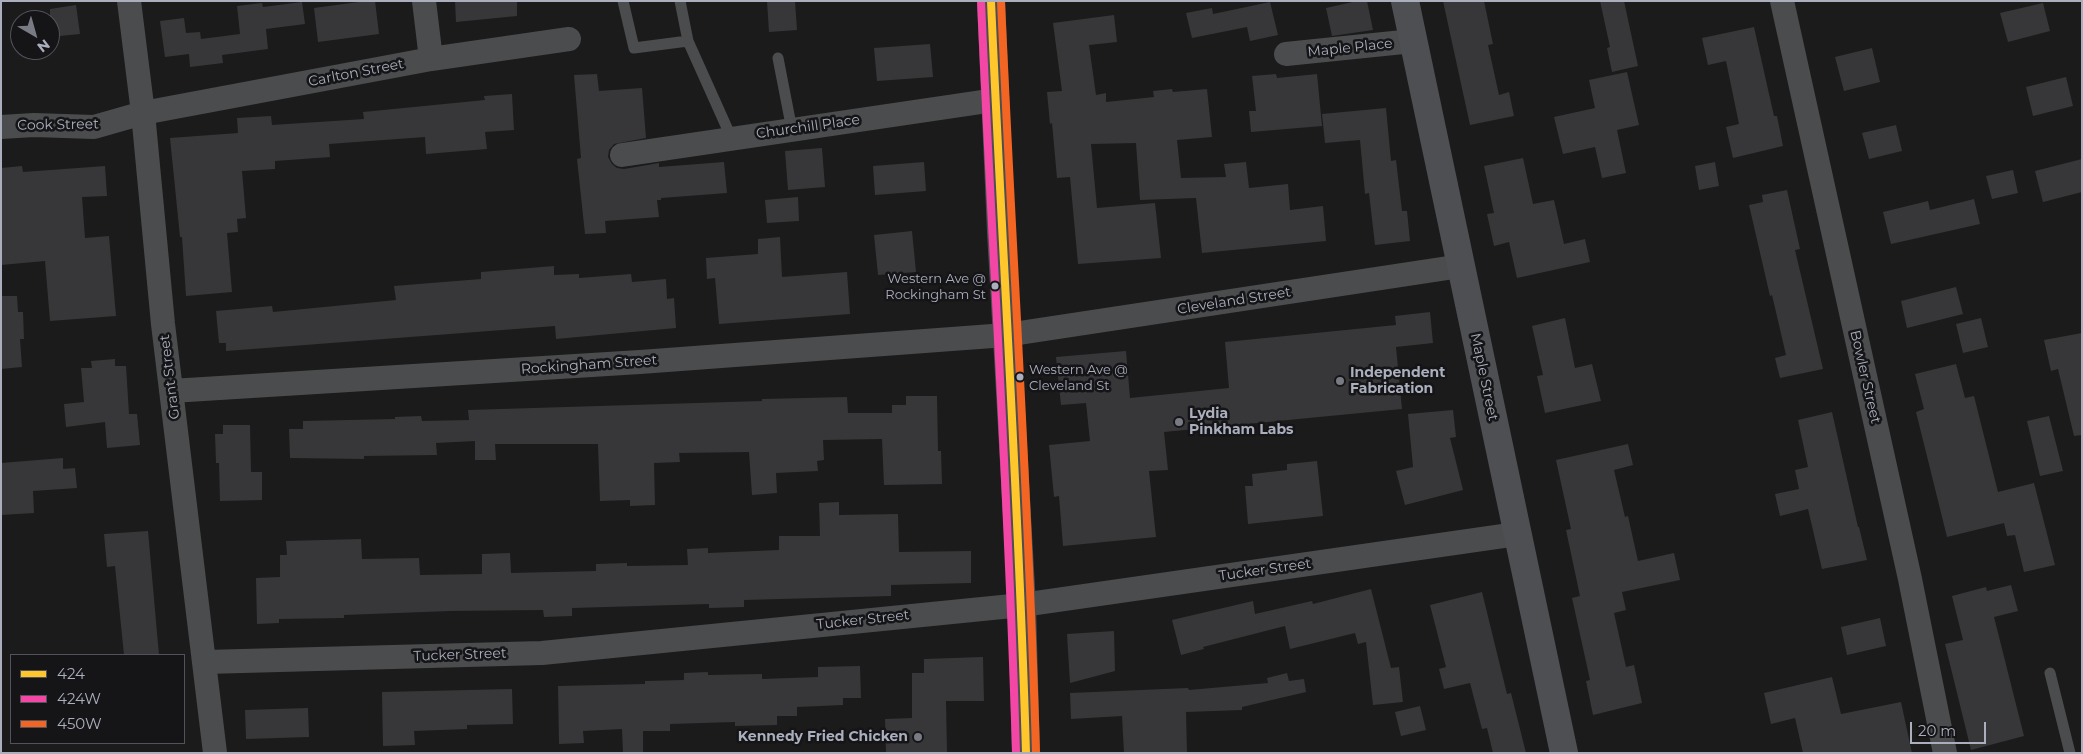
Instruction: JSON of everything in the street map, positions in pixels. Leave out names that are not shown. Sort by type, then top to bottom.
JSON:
[{"type":"main road","points":[[991,1],[1006,335],[1022,604],[1026,753]]},
{"type":"street","name":"Grant Street","points":[[129,1],[143,114],[171,391],[215,753]]},
{"type":"street","points":[[424,1],[431,59]]},
{"type":"street","name":"Maple Street","points":[[1405,1],[1564,753]]},
{"type":"street","name":"Bowler Street","points":[[1782,1],[1910,579],[1945,753]]},
{"type":"street","name":"Carlton Street","points":[[143,114],[431,59],[569,39]]},
{"type":"street","name":"Maple Place","points":[[1286,54],[1413,41]]},
{"type":"street","name":"Churchill Place","points":[[622,155],[995,100]]},
{"type":"street","name":"Cook Street","points":[[1,127],[34,125],[94,127],[143,114]]},
{"type":"street","name":"Cleveland Street","points":[[1006,335],[1461,266]]},
{"type":"street","name":"Rockingham Street","points":[[171,391],[640,362],[1006,335]]},
{"type":"street","name":"Tucker Street","points":[[205,662],[542,653],[1022,604],[1518,534]]},
{"type":"lane","points":[[623,1],[634,48],[688,42]]},
{"type":"lane","points":[[680,1],[688,42],[732,139]]},
{"type":"lane","points":[[778,58],[792,130]]},
{"type":"lane","points":[[2050,673],[2070,753]]},
{"type":"building","points":[[375,1],[379,34],[318,42],[314,8]]},
{"type":"building","points":[[455,1],[517,1],[517,16],[456,22]]},
{"type":"building","points":[[767,1],[795,1],[797,30],[769,32]]},
{"type":"building","points":[[1357,1],[1367,1],[1373,30],[1332,36],[1326,8]]},
{"type":"building","points":[[1443,1],[1484,1],[1493,44],[1488,45],[1499,95],[1509,92],[1514,116],[1470,125]]},
{"type":"building","points":[[1600,1],[1624,1],[1638,66],[1612,72],[1607,48],[1610,47]]},
{"type":"building","points":[[302,2],[305,24],[266,29],[268,49],[222,55],[223,63],[190,67],[189,54],[165,57],[160,21],[184,18],[186,33],[200,32],[201,39],[240,34],[237,6],[262,3],[263,7]]},
{"type":"building","points":[[1270,2],[1278,35],[1250,41],[1247,27],[1192,38],[1186,13],[1212,8],[1213,14]]},
{"type":"building","points":[[2043,3],[2050,31],[2008,42],[2000,13]]},
{"type":"building","points":[[76,5],[80,34],[60,36],[60,10],[50,9]]},
{"type":"building","points":[[1114,15],[1117,42],[1089,45],[1096,95],[1106,93],[1106,102],[1154,97],[1153,91],[1172,89],[1173,92],[1207,89],[1212,137],[1177,140],[1181,178],[1226,177],[1224,164],[1246,162],[1249,188],[1288,184],[1290,210],[1323,206],[1326,241],[1202,253],[1196,198],[1140,200],[1136,143],[1091,144],[1097,208],[1155,203],[1161,258],[1078,264],[1070,177],[1057,178],[1052,123],[1050,124],[1047,92],[1062,91],[1053,23]]},
{"type":"building","points":[[1754,27],[1774,116],[1777,116],[1783,146],[1733,158],[1726,127],[1739,124],[1726,61],[1708,65],[1702,38]]},
{"type":"building","points":[[930,44],[933,77],[877,81],[874,48]]},
{"type":"building","points":[[1872,48],[1880,82],[1844,91],[1835,57]]},
{"type":"building","points":[[1627,72],[1639,125],[1617,130],[1626,173],[1602,178],[1595,147],[1563,154],[1554,117],[1595,108],[1589,80]]},
{"type":"building","points":[[597,74],[599,91],[642,88],[646,138],[614,144],[609,150],[608,157],[612,164],[617,168],[624,169],[659,163],[659,167],[724,162],[727,193],[661,198],[661,200],[657,200],[659,217],[605,221],[606,233],[585,234],[577,159],[581,158],[574,75]]},
{"type":"building","points":[[1276,74],[1277,78],[1317,74],[1322,126],[1251,132],[1249,111],[1256,111],[1252,76]]},
{"type":"building","points":[[2066,77],[2073,106],[2033,116],[2026,87]]},
{"type":"building","points":[[512,94],[514,130],[485,132],[487,149],[426,154],[425,137],[329,144],[330,157],[275,161],[275,169],[242,171],[246,218],[237,219],[238,232],[227,233],[232,292],[186,296],[182,237],[180,237],[170,138],[238,133],[237,118],[271,116],[272,125],[364,119],[363,112],[485,100],[484,96]]},
{"type":"building","points":[[1386,108],[1391,161],[1396,160],[1402,211],[1407,211],[1410,241],[1375,245],[1369,193],[1365,194],[1360,140],[1325,143],[1322,114]]},
{"type":"building","points":[[1896,125],[1902,151],[1869,159],[1862,133]]},
{"type":"building","points":[[822,148],[825,187],[788,190],[785,151]]},
{"type":"building","points":[[1523,158],[1533,204],[1554,200],[1564,244],[1585,239],[1590,262],[1517,278],[1509,242],[1494,246],[1487,214],[1494,213],[1484,166]]},
{"type":"building","points":[[2082,159],[2082,192],[2043,202],[2035,171]]},
{"type":"building","points":[[924,162],[926,191],[875,195],[873,166]]},
{"type":"building","points":[[1715,162],[1719,186],[1699,190],[1695,166]]},
{"type":"building","points":[[22,166],[23,172],[105,166],[107,196],[82,197],[85,238],[109,236],[116,316],[50,321],[45,261],[1,265],[1,168]]},
{"type":"building","points":[[2013,170],[2018,193],[1992,199],[1986,176]]},
{"type":"building","points":[[1787,190],[1800,249],[1795,250],[1823,369],[1780,378],[1775,358],[1786,355],[1749,205],[1763,202],[1762,195]]},
{"type":"building","points":[[798,197],[799,221],[767,223],[765,200]]},
{"type":"building","points":[[1974,199],[1980,224],[1891,244],[1883,212],[1928,201],[1930,210]]},
{"type":"building","points":[[912,231],[916,272],[878,275],[874,235]]},
{"type":"building","points":[[780,237],[782,277],[847,272],[850,314],[719,324],[715,278],[707,279],[706,258],[758,254],[758,239]]},
{"type":"building","points":[[554,266],[554,275],[579,274],[579,278],[631,274],[632,282],[666,279],[667,299],[674,298],[676,328],[556,339],[555,326],[226,351],[226,343],[219,343],[216,311],[272,306],[273,312],[396,300],[394,286],[481,279],[481,272]]},
{"type":"building","points":[[1956,287],[1963,314],[1907,328],[1901,301]]},
{"type":"building","points":[[1,296],[17,296],[18,312],[23,312],[24,339],[20,339],[22,367],[1,369]]},
{"type":"building","name":"Lydia Pinkham Labs","points":[[1430,312],[1433,343],[1396,347],[1402,409],[1164,432],[1168,470],[1149,471],[1156,537],[1063,546],[1059,496],[1054,497],[1049,445],[1090,441],[1086,403],[1061,405],[1056,357],[1126,351],[1130,398],[1229,388],[1225,342],[1396,325],[1395,316]]},
{"type":"building","points":[[1565,318],[1575,368],[1592,364],[1601,401],[1545,413],[1537,376],[1543,375],[1532,326]]},
{"type":"building","points":[[1981,318],[1988,347],[1963,353],[1956,324]]},
{"type":"building","points":[[2082,333],[2082,435],[2074,436],[2058,369],[2051,371],[2044,340]]},
{"type":"building","points":[[115,359],[115,366],[126,366],[129,414],[137,414],[140,445],[107,448],[105,422],[66,427],[64,404],[84,402],[81,368],[92,368],[91,361]]},
{"type":"building","points":[[1956,364],[1965,398],[1974,396],[1998,492],[2034,483],[2055,565],[2024,572],[2015,535],[2007,536],[2004,523],[1947,537],[1916,412],[1924,409],[1915,374]]},
{"type":"building","points":[[906,396],[937,396],[938,451],[941,451],[942,484],[884,485],[882,439],[823,440],[824,460],[817,461],[818,471],[776,473],[777,493],[752,495],[749,452],[679,453],[680,462],[654,463],[655,505],[630,506],[630,500],[600,501],[598,444],[495,444],[496,460],[475,460],[475,441],[436,443],[437,455],[364,456],[364,459],[290,458],[289,429],[303,429],[303,421],[395,419],[395,417],[421,416],[422,421],[469,420],[468,410],[847,397],[848,413],[892,413],[892,405],[906,405]]},
{"type":"building","points":[[1453,410],[1456,437],[1450,438],[1463,490],[1405,505],[1396,471],[1413,467],[1408,414]]},
{"type":"building","points":[[1832,412],[1867,560],[1822,569],[1808,509],[1780,516],[1775,494],[1799,489],[1795,470],[1808,467],[1798,420]]},
{"type":"building","points":[[2049,416],[2063,471],[2040,476],[2027,421]]},
{"type":"building","points":[[223,425],[250,425],[251,472],[262,472],[262,500],[220,501],[219,463],[216,463],[215,434],[223,434]]},
{"type":"building","points":[[1628,444],[1633,465],[1614,470],[1625,517],[1628,516],[1638,561],[1674,553],[1680,580],[1622,592],[1626,610],[1614,613],[1626,667],[1634,665],[1642,703],[1593,715],[1586,681],[1590,680],[1572,598],[1580,596],[1566,530],[1571,529],[1556,460]]},
{"type":"building","points":[[63,458],[63,469],[75,468],[77,488],[33,491],[34,513],[1,515],[1,463]]},
{"type":"building","points":[[1317,461],[1323,516],[1248,524],[1245,486],[1253,486],[1252,474],[1287,470],[1287,464]]},
{"type":"building","points":[[839,502],[839,515],[898,514],[899,552],[971,551],[971,583],[891,585],[891,596],[744,600],[744,607],[709,608],[709,604],[572,608],[572,616],[544,617],[543,610],[450,611],[344,615],[344,618],[279,619],[279,623],[257,624],[256,578],[280,577],[280,555],[287,555],[286,541],[361,539],[362,559],[419,558],[420,575],[482,574],[482,554],[510,553],[511,573],[596,571],[596,564],[627,563],[627,566],[688,565],[687,549],[708,548],[708,553],[779,550],[779,536],[820,536],[819,503]]},
{"type":"building","points":[[148,531],[159,654],[124,654],[115,566],[107,567],[104,534]]},
{"type":"building","points":[[2011,585],[2018,611],[1994,617],[2024,736],[1971,750],[1945,644],[1963,640],[1952,596],[1986,587],[1987,591]]},
{"type":"building","points":[[1371,589],[1391,668],[1399,667],[1403,702],[1373,705],[1366,642],[1358,644],[1355,633],[1290,649],[1285,626],[1203,647],[1204,649],[1181,655],[1172,620],[1253,601],[1255,614],[1312,601],[1313,604]]},
{"type":"building","points":[[1482,592],[1507,694],[1511,693],[1526,753],[1493,753],[1487,728],[1482,729],[1470,683],[1444,689],[1439,669],[1446,667],[1430,605]]},
{"type":"building","points":[[1880,618],[1886,646],[1847,655],[1841,627]]},
{"type":"building","points":[[1114,631],[1115,671],[1070,683],[1067,634]]},
{"type":"building","points":[[983,657],[984,701],[946,701],[947,753],[886,753],[885,719],[912,718],[912,673],[924,673],[924,659]]},
{"type":"building","points":[[860,666],[861,698],[843,698],[843,705],[797,707],[797,716],[777,716],[777,725],[735,726],[735,722],[670,724],[670,731],[643,731],[643,753],[623,753],[622,729],[583,731],[584,743],[559,744],[558,686],[645,684],[645,681],[684,680],[684,673],[708,672],[708,675],[762,674],[762,679],[818,677],[818,667]]},
{"type":"building","points":[[1287,673],[1289,681],[1304,679],[1306,692],[1242,707],[1242,710],[1186,712],[1187,753],[1124,753],[1122,716],[1071,719],[1070,693],[1188,688],[1189,690],[1268,683],[1267,678]]},
{"type":"building","points":[[1832,677],[1841,714],[1901,702],[1912,753],[1803,753],[1795,718],[1771,724],[1764,693]]},
{"type":"building","points":[[512,689],[513,724],[467,725],[467,729],[414,731],[415,745],[383,746],[382,692]]},
{"type":"building","points":[[1420,706],[1426,730],[1401,736],[1395,712]]},
{"type":"building","points":[[308,708],[309,737],[246,739],[245,710]]},
{"type":"transit line","name":"424W","points":[[981,1],[1009,565],[1016,753]]},
{"type":"transit line","name":"424","points":[[991,1],[1019,565],[1026,753]]},
{"type":"transit line","name":"450W","points":[[1001,1],[1029,565],[1036,753]]},
{"type":"place","name":"Western Ave @ Rockingham St","points":[[995,286]]},
{"type":"place","name":"Western Ave @ Cleveland St","points":[[1020,377]]},
{"type":"place","name":"Independent Fabrication","points":[[1340,381]]},
{"type":"place","name":"Lydia Pinkham Labs","points":[[1179,422]]},
{"type":"place","name":"Kennedy Fried Chicken","points":[[918,737]]}]
